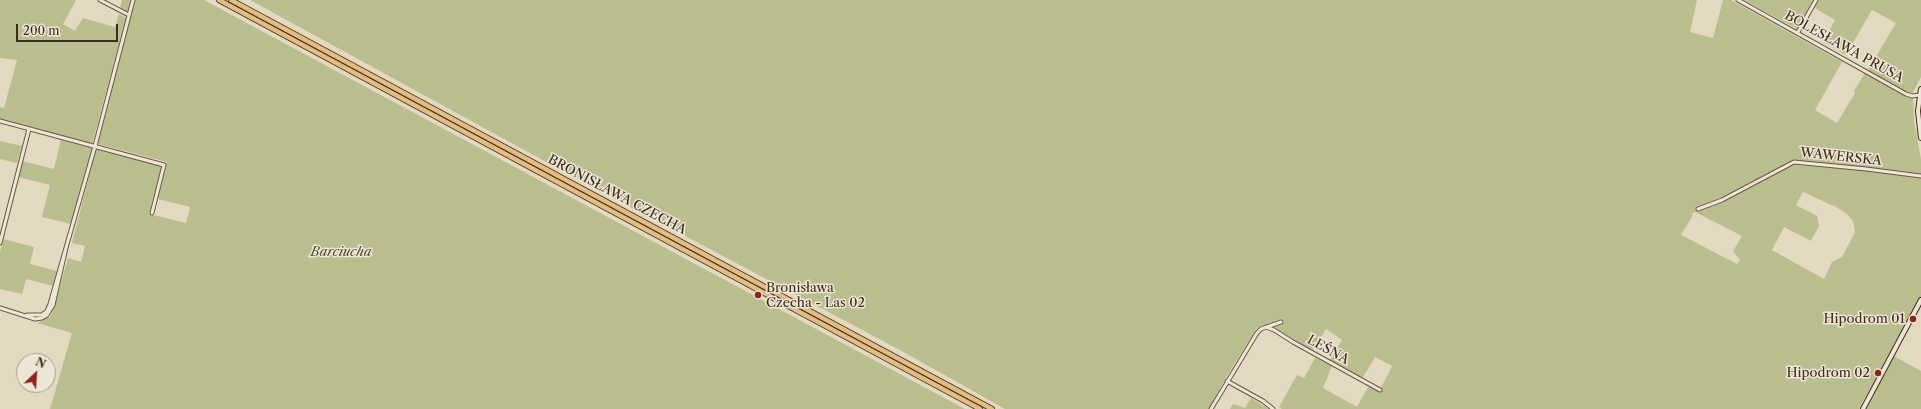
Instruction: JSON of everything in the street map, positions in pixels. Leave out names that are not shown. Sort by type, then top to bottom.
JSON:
[{"type":"main road","name":"BRONISŁAWA CZECHA","points":[[219,0],[980,409]]},
{"type":"main road","name":"BRONISŁAWA CZECHA","points":[[231,0],[992,409]]},
{"type":"street","points":[[100,0],[129,15]]},
{"type":"street","points":[[0,308],[27,315],[35,319],[42,318],[49,314],[133,0]]},
{"type":"street","name":"BOLESŁAWA PRUSA","points":[[1738,0],[1798,32],[1906,94],[1912,96],[1919,95]]},
{"type":"street","points":[[1798,32],[1816,0]]},
{"type":"street","points":[[1921,89],[1919,95],[1918,119],[1921,138]]},
{"type":"street","points":[[0,121],[164,164],[152,213]]},
{"type":"street","points":[[0,243],[29,129]]},
{"type":"street","name":"WAWERSKA","points":[[1698,209],[1722,200],[1794,162],[1921,176]]},
{"type":"street","points":[[1862,409],[1921,300]]},
{"type":"street","points":[[1211,409],[1258,333],[1266,327],[1281,322]]},
{"type":"street","name":"LEŚNA","points":[[1266,327],[1278,332],[1293,342],[1380,390]]},
{"type":"street","points":[[1227,381],[1263,401],[1273,409]]},
{"type":"green space","points":[[0,0],[76,0],[63,24],[75,31],[83,18],[115,27],[119,14],[126,18],[92,144],[0,120],[0,107],[4,108],[17,60],[0,58]]},
{"type":"green space","points":[[122,0],[131,0],[127,12],[120,8]]},
{"type":"green space","name":"Barciucha","points":[[135,0],[204,0],[965,409],[50,409],[55,393],[56,393],[56,388],[72,333],[37,323],[50,317],[68,258],[81,262],[85,246],[72,243],[96,149],[162,166],[149,214],[186,223],[190,207],[158,199],[167,162],[98,144]]},
{"type":"green space","points":[[223,0],[228,0],[988,409],[984,409]]},
{"type":"green space","points":[[250,0],[1697,0],[1690,32],[1713,38],[1723,0],[1731,0],[1842,62],[1815,110],[1837,123],[1865,73],[1913,98],[1914,121],[1921,159],[1921,296],[1859,409],[1282,409],[1279,407],[1297,375],[1304,378],[1315,358],[1332,366],[1323,388],[1357,407],[1369,385],[1380,390],[1392,366],[1375,357],[1362,379],[1329,361],[1342,340],[1326,329],[1312,351],[1275,328],[1264,326],[1257,328],[1225,379],[1210,409],[1005,409],[900,350],[559,169]],"holes":[[[1803,192],[1838,208],[1848,215],[1853,221],[1855,232],[1842,257],[1832,262],[1824,279],[1772,250],[1784,227],[1811,241],[1819,226],[1817,216],[1796,205]],[[1695,212],[1742,236],[1733,251],[1740,260],[1737,264],[1681,235],[1693,215],[1691,214]]]},
{"type":"green space","points":[[1744,0],[1813,0],[1797,29]]},
{"type":"green space","points":[[1817,0],[1921,0],[1921,77],[1913,93],[1908,93],[1868,70],[1896,23],[1872,10],[1846,55],[1823,42],[1835,20],[1813,7]]},
{"type":"green space","points":[[61,139],[91,147],[92,150],[71,224],[42,217],[50,185],[18,177],[22,161],[54,169]]},
{"type":"green space","points":[[0,141],[22,146],[17,163],[0,159]]},
{"type":"green space","points":[[3,239],[34,247],[30,264],[57,271],[53,286],[26,279],[22,294],[0,289],[0,253]]},
{"type":"green space","points":[[1894,356],[1921,371],[1921,409],[1866,409]]},
{"type":"green space","points":[[1251,398],[1269,409],[1230,409],[1233,404],[1245,408]]},
{"type":"place","name":"Bronisława Czecha - Las 02","points":[[758,295]]},
{"type":"place","name":"Hipodrom 01","points":[[1913,319]]},
{"type":"place","name":"Hipodrom 02","points":[[1878,373]]}]
